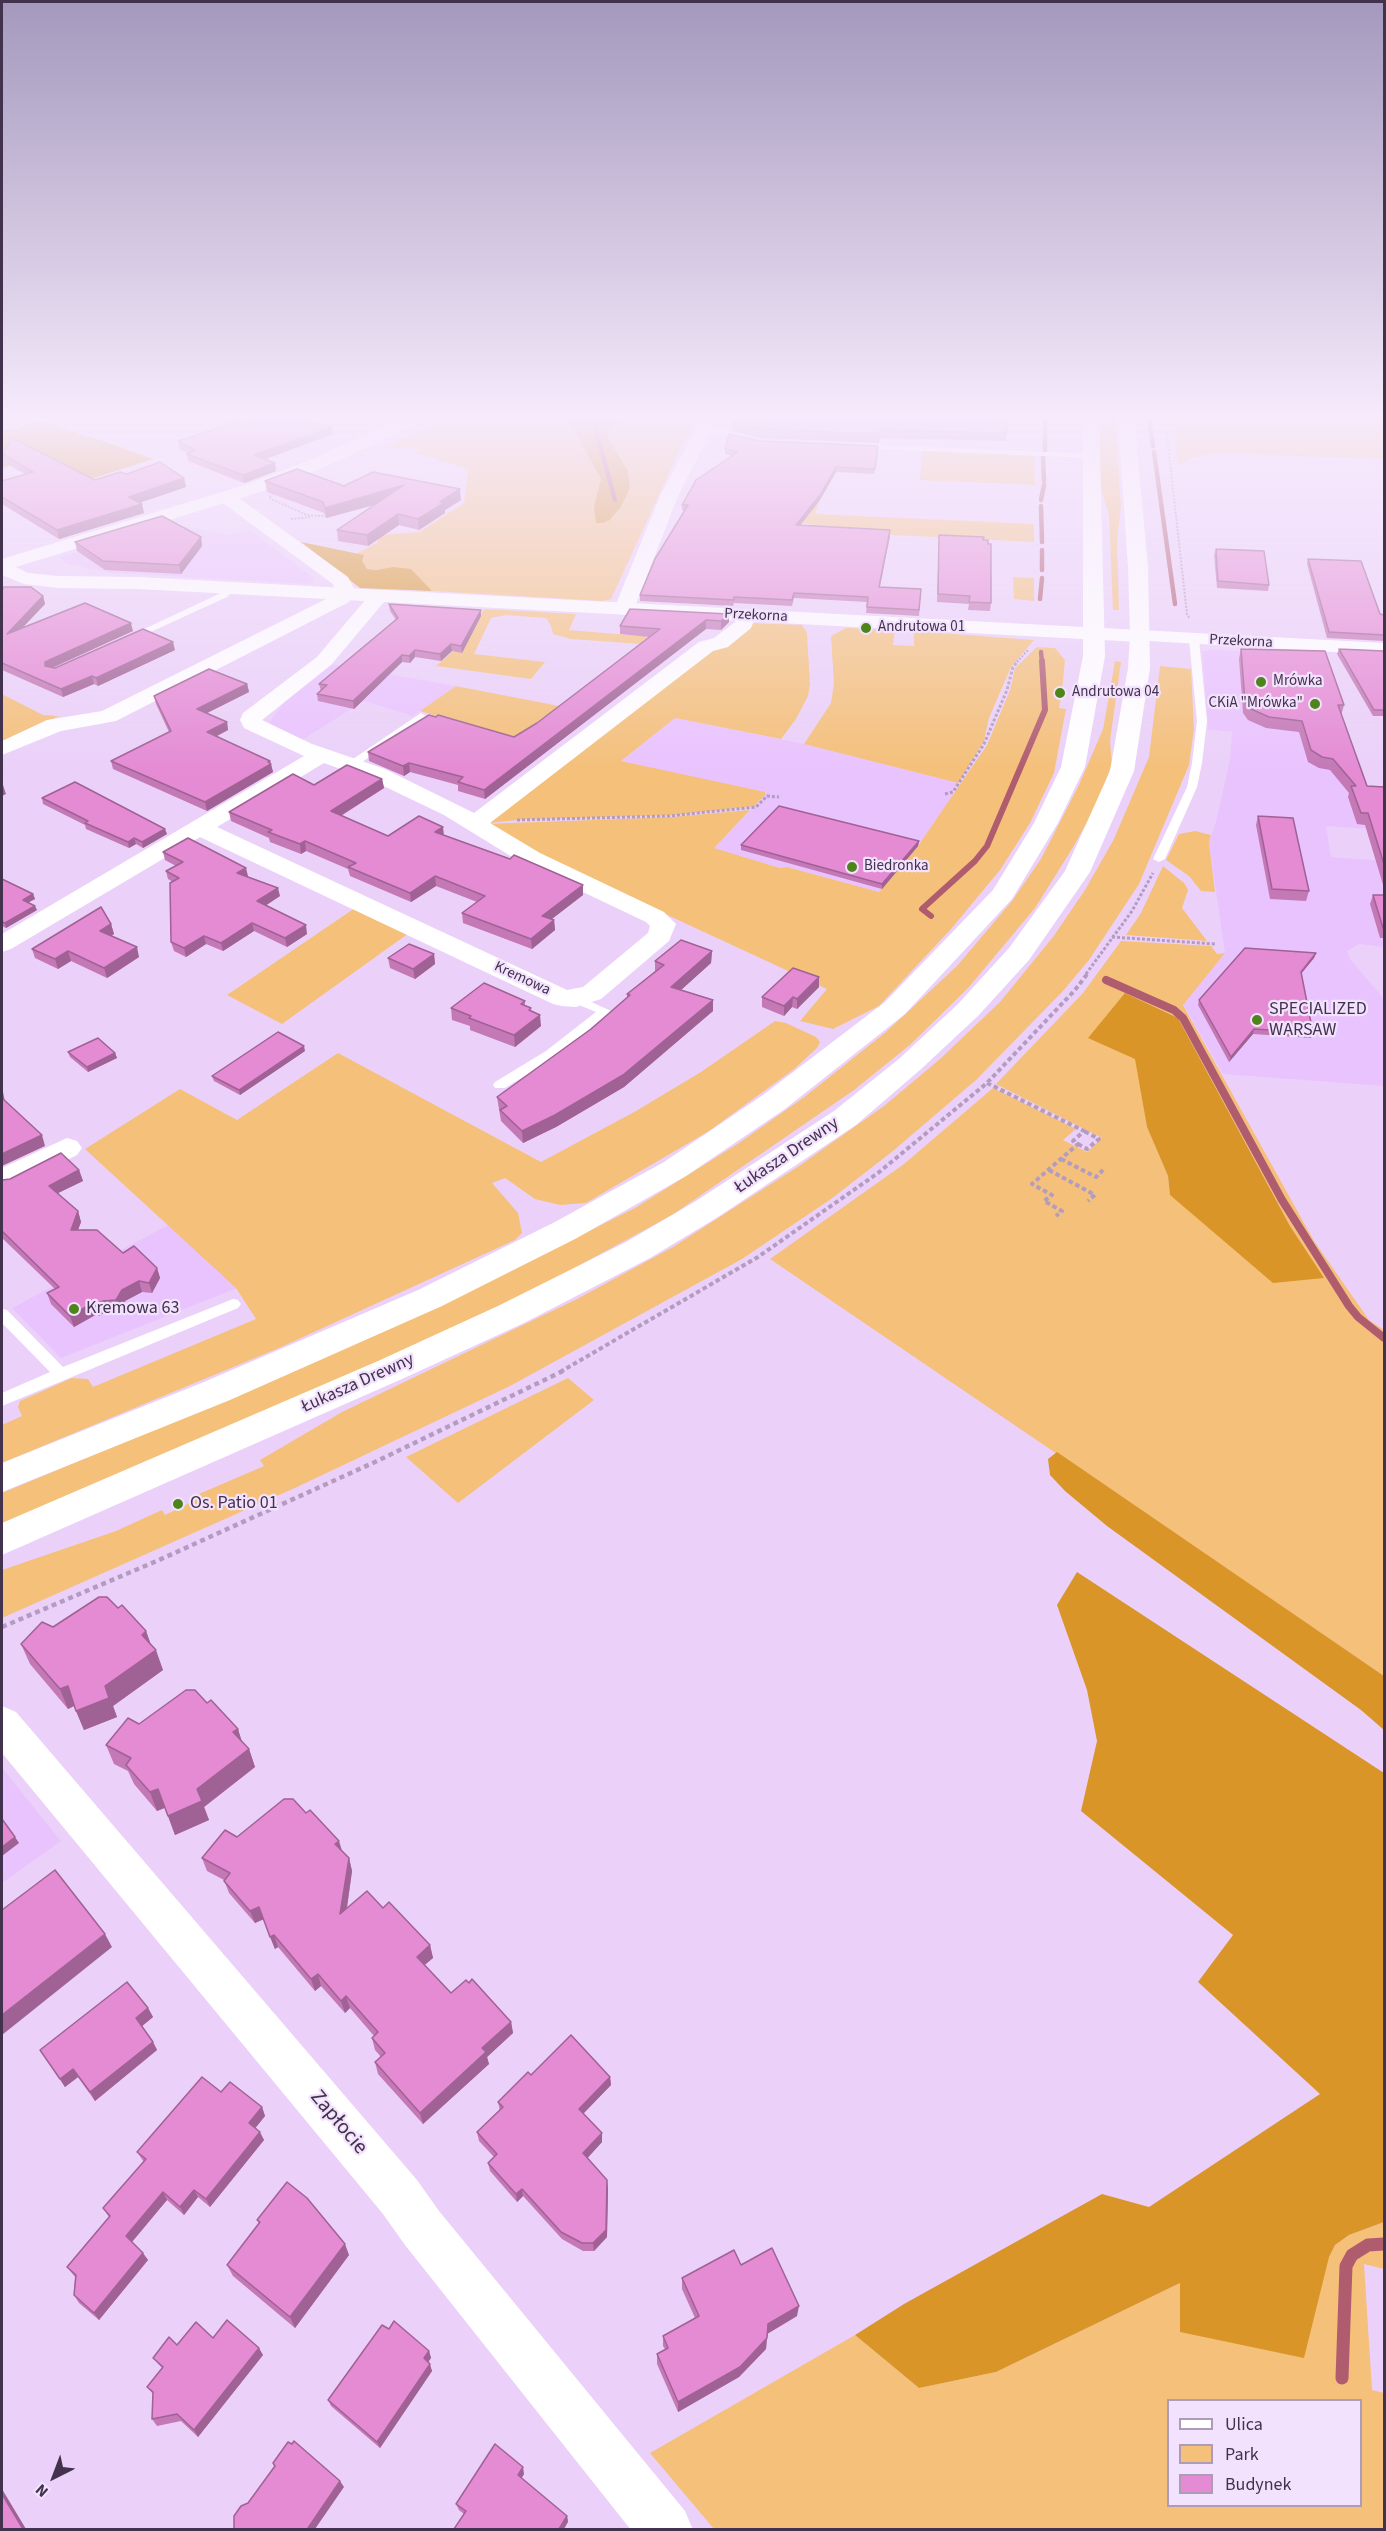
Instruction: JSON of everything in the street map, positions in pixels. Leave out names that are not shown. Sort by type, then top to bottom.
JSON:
[{"type":"main road","points":[[2,566],[98,536]]},
{"type":"main road","points":[[2,1478],[217,1391],[430,1298],[566,1230],[675,1169],[784,1095],[895,1008],[1003,894],[1046,823],[1073,767],[1088,698],[1094,634],[1092,536]]},
{"type":"main road","name":"Łukasza Drewny","points":[[2,1540],[390,1370],[521,1310],[638,1250],[707,1209],[845,1118],[910,1064],[968,1010],[1019,954],[1077,872],[1116,788],[1122,771],[1139,668],[1140,636],[1136,536]]},
{"type":"main road","name":"Przekorna","points":[[30,557],[78,574],[127,583]]},
{"type":"main road","name":"Przekorna","points":[[2,566],[15,575],[34,580],[231,588],[1140,636]]},
{"type":"street","points":[[2,749],[55,725],[108,716],[339,601],[344,594],[345,587],[341,581],[278,536]]},
{"type":"street","points":[[624,609],[653,536]]},
{"type":"street","points":[[379,596],[324,661],[252,716],[251,720],[256,727],[421,794],[476,823],[531,858],[655,917],[663,924],[660,936],[592,993],[576,999]]},
{"type":"street","points":[[476,823],[706,646],[721,643],[744,624],[746,616]]},
{"type":"street","name":"Przekorna","points":[[1140,636],[1384,649]]},
{"type":"street","points":[[2,944],[322,755]]},
{"type":"street","name":"Kremowa","points":[[200,828],[562,998],[576,999]]},
{"type":"street","points":[[2,1180],[66,1148]]},
{"type":"street","name":"Zapłocie","points":[[2,1724],[400,2197],[422,2228],[666,2529]]},
{"type":"lane","points":[[117,643],[224,595],[231,588]]},
{"type":"lane","points":[[1159,859],[1192,787],[1197,763],[1202,721],[1194,639]]},
{"type":"lane","points":[[351,765],[421,716]]},
{"type":"lane","points":[[500,1085],[551,1054],[605,1011],[576,999]]},
{"type":"lane","points":[[2,1400],[233,1304]]},
{"type":"lane","points":[[2,1314],[61,1374]]},
{"type":"path","points":[[1178,536],[1187,614]]},
{"type":"path","points":[[945,794],[953,792],[984,744],[1007,690],[1013,667],[1033,646]]},
{"type":"path","points":[[476,823],[488,824],[527,819],[669,816],[756,807],[767,796],[778,796]]},
{"type":"path","points":[[2,1628],[375,1462],[565,1370],[758,1257],[878,1173],[987,1083],[1076,990],[1146,888],[1159,859]]},
{"type":"path","points":[[1112,937],[1215,944]]},
{"type":"path","points":[[987,1083],[1084,1131],[1099,1139],[1087,1149],[1073,1141],[1084,1131]]},
{"type":"path","points":[[1056,1216],[1062,1211],[1044,1201],[1052,1195],[1032,1184],[1078,1144]]},
{"type":"path","points":[[1061,1159],[1096,1177],[1106,1168]]},
{"type":"path","points":[[1049,1170],[1095,1195],[1088,1202]]},
{"type":"shaded area","points":[[130,536],[258,536],[314,578],[310,584],[111,573],[68,564],[59,557]]},
{"type":"shaded area","points":[[301,542],[364,555],[362,561],[367,569],[393,567],[411,569],[432,591],[360,588]]},
{"type":"shaded area","points":[[1202,651],[1321,654],[1383,830],[1326,826],[1331,857],[1384,861],[1384,947],[1359,944],[1347,951],[1350,959],[1384,999],[1384,1086],[1223,1074],[1183,1004],[1225,953],[1209,843],[1230,759],[1232,732],[1208,729]]},
{"type":"shaded area","points":[[331,664],[456,686],[413,716],[364,701],[302,740],[268,724],[289,696]]},
{"type":"shaded area","points":[[675,718],[804,744],[958,783],[952,791],[954,792],[952,797],[918,846],[879,892],[787,867],[780,868],[713,848],[761,800],[760,792],[621,761]]},
{"type":"shaded area","points":[[1125,993],[1178,1018],[1290,1226],[1324,1278],[1273,1283],[1170,1195],[1168,1176],[1147,1127],[1135,1059],[1088,1038]]},
{"type":"shaded area","points":[[168,1225],[237,1288],[61,1358],[12,1308]]},
{"type":"shaded area","points":[[1057,1452],[1384,1676],[1384,1730],[1361,1710],[1107,1526],[1065,1491],[1050,1475],[1048,1459]]},
{"type":"shaded area","points":[[1077,1572],[1384,1773],[1384,2222],[1349,2235],[1335,2245],[1329,2257],[1304,2358],[1180,2332],[1180,2283],[996,2372],[919,2388],[855,2335],[904,2304],[1102,2194],[1149,2207],[1320,2094],[1198,1982],[1233,1935],[1081,1811],[1097,1741],[1087,1690],[1057,1605]]},
{"type":"shaded area","points":[[2,1768],[61,1841],[2,1883]]},
{"type":"green space","points":[[380,536],[640,536],[611,599],[603,601],[432,591],[414,574],[393,567],[366,569],[357,553],[377,543]]},
{"type":"green space","points":[[916,536],[1034,536],[1034,542]]},
{"type":"green space","points":[[1110,536],[1118,536],[1119,610],[1113,610]]},
{"type":"green space","points":[[1013,577],[1034,578],[1034,601],[1014,599]]},
{"type":"green space","points":[[484,609],[576,614],[569,630],[652,637],[642,644],[571,639],[553,634],[546,618],[506,615],[491,618],[474,654],[545,662],[531,679],[436,666],[453,651],[462,652]]},
{"type":"green space","points":[[748,623],[802,625],[807,633],[810,684],[808,696],[796,719],[781,739],[675,718],[621,761],[765,792],[765,795],[754,806],[674,815],[527,819],[489,823]]},
{"type":"green space","points":[[846,628],[895,630],[893,645],[914,646],[914,631],[1034,640],[1011,667],[989,718],[984,741],[958,783],[804,744],[831,703],[834,684],[831,636]]},
{"type":"green space","points":[[1037,647],[1055,648],[1065,660],[1062,690],[1058,689],[1056,695],[1061,696],[1059,708],[1066,709],[1054,773],[1030,823],[1000,870],[951,929],[879,1006],[833,1029],[800,1021],[827,989],[527,850],[485,824],[673,817],[750,810],[714,848],[780,868],[787,867],[879,892],[918,846],[987,745],[1010,690],[1015,668]]},
{"type":"green space","points":[[1115,661],[1121,662],[1110,741],[1112,764],[1095,808],[1072,849],[1035,908],[969,987],[911,1044],[854,1090],[672,1215],[569,1271],[326,1387],[2,1525],[2,1493],[230,1398],[553,1249],[635,1208],[739,1143],[803,1098],[886,1032],[957,966],[1012,901],[1041,859],[1079,785],[1103,729]]},
{"type":"green space","points":[[1160,666],[1191,669],[1194,729],[1189,765],[1139,884],[1089,960],[1063,991],[976,1080],[893,1151],[831,1199],[742,1259],[510,1386],[297,1487],[2,1618],[2,1570],[116,1531],[162,1510],[165,1515],[194,1501],[192,1497],[264,1466],[260,1460],[342,1412],[577,1299],[673,1247],[799,1166],[884,1106],[940,1059],[1000,1002],[1053,937],[1085,890],[1114,839],[1149,757]]},
{"type":"green space","points":[[456,686],[559,706],[514,739],[420,711]]},
{"type":"green space","points":[[2,694],[43,715],[59,716],[2,742]]},
{"type":"green space","points":[[1195,831],[1211,835],[1209,843],[1215,892],[1201,891],[1189,876],[1166,860],[1179,834]]},
{"type":"green space","points":[[1163,866],[1184,883],[1188,890],[1182,908],[1207,941],[1126,935],[1141,913]]},
{"type":"green space","points":[[355,908],[409,933],[282,1024],[227,995]]},
{"type":"green space","points":[[1121,941],[1211,946],[1217,954],[1225,953],[1183,1005],[1314,1241],[1369,1320],[1384,1330],[1384,1676],[770,1259],[904,1164],[993,1088],[1076,1129],[1063,1140],[1087,1152],[1102,1138],[996,1084],[1083,993]],"holes":[[[1125,993],[1178,1018],[1290,1226],[1323,1278],[1170,1195],[1168,1176],[1147,1127]]]},
{"type":"green space","points":[[775,1021],[786,1023],[816,1037],[820,1042],[817,1048],[793,1070],[709,1131],[586,1203],[560,1205],[535,1199],[505,1178],[492,1183],[518,1213],[522,1233],[515,1240],[279,1348],[2,1463],[2,1425],[22,1416],[18,1407],[20,1401],[72,1378],[88,1379],[93,1387],[256,1319],[236,1288],[85,1149],[180,1089],[237,1120],[338,1053],[541,1162],[636,1111],[701,1072]]},
{"type":"green space","points":[[568,1378],[594,1400],[458,1503],[406,1457]]},
{"type":"green space","points":[[1384,2222],[1384,2269],[1364,2264],[1372,2390],[1384,2393],[1384,2529],[714,2529],[650,2453],[855,2335],[919,2388],[996,2372],[1180,2283],[1329,2257],[1335,2245],[1349,2235]]},
{"type":"building","points":[[95,536],[201,537],[179,565],[103,561],[75,542]]},
{"type":"building","points":[[669,536],[889,536],[879,587],[921,589],[919,610],[867,607],[868,597],[794,593],[792,600],[734,597],[734,600],[640,595],[655,559]]},
{"type":"building","points":[[939,536],[984,537],[983,540],[988,540],[988,544],[991,544],[991,603],[969,602],[970,596],[938,594]]},
{"type":"building","points":[[1216,549],[1264,551],[1269,585],[1218,581]]},
{"type":"building","points":[[1308,559],[1361,561],[1380,614],[1384,615],[1384,635],[1329,632]]},
{"type":"building","points":[[4,587],[31,587],[43,596],[7,634],[85,603],[131,623],[45,662],[45,666],[55,668],[143,629],[173,642],[96,678],[92,676],[61,689],[2,663],[2,590]]},
{"type":"building","points":[[389,604],[481,610],[461,646],[451,644],[440,654],[415,650],[409,656],[402,655],[353,701],[317,694],[327,685],[319,684],[398,618]]},
{"type":"building","points":[[630,609],[729,614],[721,621],[706,620],[484,790],[458,782],[463,777],[409,763],[403,766],[368,752],[429,715],[436,717],[438,715],[514,737],[537,723],[660,629],[620,626]]},
{"type":"building","points":[[1241,649],[1325,651],[1344,705],[1338,705],[1367,786],[1384,787],[1384,864],[1368,813],[1361,813],[1351,786],[1356,786],[1333,759],[1322,757],[1311,750],[1302,721],[1269,717],[1251,709],[1245,702]]},
{"type":"building","points":[[1339,649],[1384,651],[1384,710],[1374,710]]},
{"type":"building","points":[[209,669],[247,684],[197,709],[227,722],[207,732],[270,761],[268,762],[271,764],[205,802],[111,761],[171,731],[154,696]]},
{"type":"building","points":[[347,765],[382,779],[331,811],[388,836],[419,816],[443,827],[435,832],[510,859],[514,855],[583,885],[542,916],[554,920],[531,939],[462,913],[485,896],[435,876],[410,893],[348,867],[356,863],[305,841],[300,844],[268,832],[272,830],[229,812],[293,774],[314,785]]},
{"type":"building","points":[[75,782],[165,829],[142,842],[134,838],[128,842],[85,823],[88,821],[42,798]]},
{"type":"building","name":"Biedronka","points":[[779,806],[919,841],[882,884],[741,845]]},
{"type":"building","points":[[1258,816],[1293,818],[1309,891],[1272,889]]},
{"type":"building","points":[[188,838],[246,868],[237,873],[278,888],[257,901],[306,925],[285,938],[252,923],[221,943],[204,936],[184,948],[171,942],[170,883],[179,878],[166,871],[183,862],[163,852]]},
{"type":"building","points":[[2,879],[33,894],[23,900],[35,906],[5,923],[2,922]]},
{"type":"building","points":[[1373,895],[1384,895],[1384,928],[1383,928]]},
{"type":"building","points":[[101,907],[111,924],[100,931],[137,947],[104,968],[68,951],[55,959],[32,949]]},
{"type":"building","points":[[681,940],[712,951],[671,987],[713,1000],[623,1075],[555,1115],[522,1131],[500,1110],[507,1106],[497,1097],[591,1029],[630,995],[627,994],[664,965],[655,961]]},
{"type":"building","points":[[409,944],[434,954],[413,969],[388,958]]},
{"type":"building","name":"SPECIALIZED WARSAW","points":[[1245,948],[1316,953],[1301,972],[1313,1033],[1254,1029],[1231,1057],[1199,1000]]},
{"type":"building","points":[[793,968],[819,977],[797,999],[793,997],[784,1006],[762,997]]},
{"type":"building","points":[[484,983],[525,1001],[521,1004],[540,1015],[514,1035],[469,1018],[471,1016],[451,1008]]},
{"type":"building","points":[[278,1032],[304,1046],[239,1090],[212,1076]]},
{"type":"building","points":[[98,1038],[115,1053],[87,1067],[68,1052]]},
{"type":"building","points":[[2,1098],[42,1135],[2,1154]]},
{"type":"building","points":[[61,1153],[79,1170],[49,1186],[78,1211],[71,1230],[97,1230],[123,1253],[134,1246],[157,1268],[149,1283],[139,1281],[122,1290],[116,1300],[103,1301],[95,1305],[93,1303],[70,1316],[47,1293],[59,1287],[2,1231],[2,1180],[10,1179]]},
{"type":"building","points":[[99,1597],[107,1597],[118,1608],[122,1605],[146,1631],[142,1635],[156,1650],[105,1686],[109,1698],[76,1711],[68,1686],[60,1689],[21,1644],[42,1622],[53,1627]]},
{"type":"building","points":[[186,1690],[195,1690],[207,1703],[211,1700],[238,1729],[233,1732],[249,1749],[197,1789],[202,1801],[168,1816],[158,1789],[150,1792],[126,1765],[131,1758],[106,1745],[128,1718],[139,1724]]},
{"type":"building","points":[[284,1799],[293,1799],[306,1813],[310,1810],[339,1841],[335,1844],[349,1858],[340,1914],[367,1891],[383,1908],[389,1902],[430,1945],[417,1957],[451,1993],[466,1980],[469,1983],[472,1979],[511,2022],[482,2048],[486,2052],[420,2113],[375,2062],[385,2053],[372,2038],[378,2032],[346,1996],[341,2001],[318,1974],[311,1979],[274,1935],[270,1937],[259,1907],[250,1911],[224,1881],[230,1873],[202,1858],[225,1830],[237,1837]]},
{"type":"building","points":[[2,1819],[15,1837],[2,1847]]},
{"type":"building","points":[[55,1870],[105,1934],[2,2015],[2,1910]]},
{"type":"building","points":[[127,1982],[148,2008],[136,2018],[153,2042],[90,2092],[73,2069],[60,2079],[40,2050]]},
{"type":"building","points":[[571,2035],[610,2077],[579,2109],[602,2133],[583,2153],[607,2180],[606,2230],[593,2243],[582,2243],[561,2232],[522,2189],[516,2194],[488,2163],[497,2154],[477,2132],[503,2107],[498,2102],[528,2072],[531,2075]]},
{"type":"building","points":[[202,2077],[221,2092],[230,2082],[262,2107],[249,2123],[260,2132],[206,2199],[194,2190],[180,2207],[163,2192],[126,2236],[143,2253],[94,2313],[74,2295],[76,2275],[67,2267],[110,2216],[103,2208],[146,2159],[137,2152]]},
{"type":"building","points":[[287,2182],[307,2198],[345,2244],[290,2317],[227,2265],[260,2222],[257,2220]]},
{"type":"building","points":[[772,2248],[799,2306],[768,2324],[767,2338],[740,2367],[678,2402],[657,2354],[668,2348],[663,2336],[699,2316],[682,2278],[734,2250],[741,2265]]},
{"type":"building","points":[[227,2320],[259,2348],[194,2430],[177,2414],[152,2419],[153,2392],[147,2387],[163,2367],[153,2358],[169,2337],[177,2345],[196,2322],[213,2338]]},
{"type":"building","points":[[394,2321],[429,2351],[424,2358],[430,2364],[377,2442],[328,2400],[382,2325],[389,2329]]},
{"type":"building","points":[[294,2441],[340,2481],[308,2528],[310,2529],[234,2529],[234,2516],[241,2506],[248,2503],[275,2466],[273,2463],[288,2442],[292,2444]]},
{"type":"building","points":[[495,2444],[523,2467],[518,2475],[567,2516],[559,2529],[454,2529],[466,2511],[456,2504]]},
{"type":"building","points":[[2,2494],[23,2529],[2,2529]]},
{"type":"waterway","points":[[1042,536],[1042,542]]},
{"type":"waterway","points":[[1166,536],[1175,604]]},
{"type":"waterway","points":[[1042,550],[1042,570]]},
{"type":"waterway","points":[[1040,599],[1042,578]]},
{"type":"waterway","points":[[1041,652],[1042,662]]},
{"type":"waterway","points":[[931,916],[922,909],[975,861],[987,846],[1045,710],[1042,661]]},
{"type":"waterway","points":[[1106,980],[1174,1010],[1183,1018],[1282,1200],[1349,1306],[1358,1317],[1384,1338]]},
{"type":"waterway","points":[[1342,2378],[1346,2266],[1352,2255],[1368,2245],[1384,2244]]},
{"type":"place","name":"Andrutowa 01","points":[[866,628]]},
{"type":"place","name":"Mrówka","points":[[1261,682]]},
{"type":"place","name":"Andrutowa 04","points":[[1060,693]]},
{"type":"place","name":"CKiA \"Mrówka\"","points":[[1315,704]]},
{"type":"place","name":"Biedronka","points":[[852,867]]},
{"type":"place","name":"SPECIALIZED WARSAW","points":[[1257,1020]]},
{"type":"place","name":"Kremowa 63","points":[[74,1309]]},
{"type":"place","name":"Os. Patio 01","points":[[178,1504]]}]
